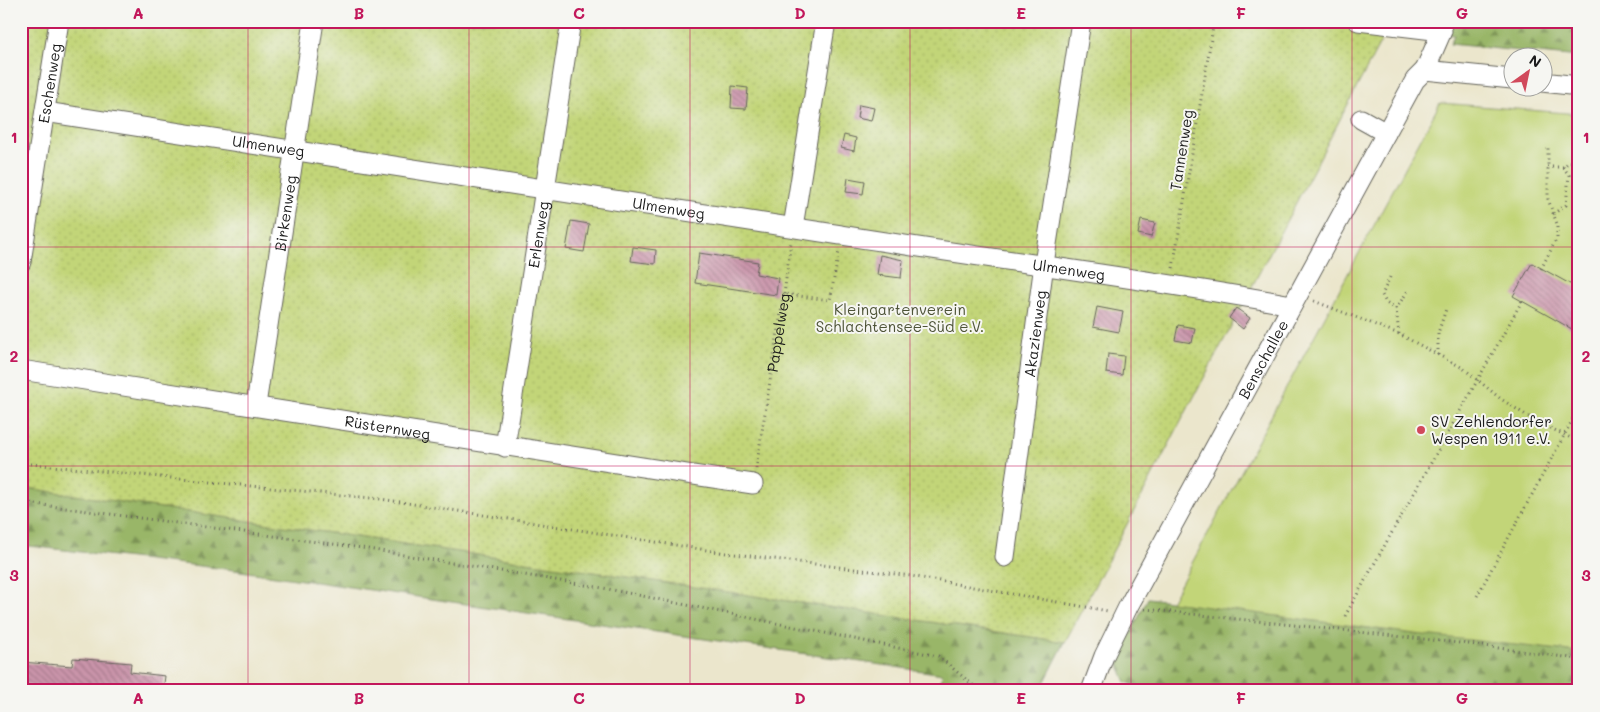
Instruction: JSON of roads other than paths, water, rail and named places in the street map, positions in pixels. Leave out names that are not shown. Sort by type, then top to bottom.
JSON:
[{"type":"street","name":"Eschenweg","points":[[21,262],[59,21]]},
{"type":"street","name":"Birkenweg","points":[[256,405],[314,21]]},
{"type":"street","name":"Erlenweg","points":[[505,447],[571,21]]},
{"type":"street","points":[[793,227],[826,21]]},
{"type":"street","name":"Akazienweg","points":[[1004,557],[1044,264],[1081,21]]},
{"type":"street","name":"Benschallee","points":[[1096,689],[1106,652],[1128,607],[1415,80],[1425,70],[1442,31],[1358,21]]},
{"type":"street","points":[[1425,70],[1502,78]]},
{"type":"street","points":[[1552,83],[1579,86]]},
{"type":"street","name":"Ulmenweg","points":[[45,112],[546,187],[842,236],[1171,283],[1292,305]]},
{"type":"street","points":[[1361,119],[1386,133]]},
{"type":"street","name":"Rüsternweg","points":[[21,370],[256,405],[505,447],[753,484]]},
{"type":"place","name":"SV Zehlendorfer Wespen 1911 e.V.","points":[[1421,430]]},
{"type":"park label","name":"Kleingartenverein Schlachtensee-Süd e.V.","points":[[900,318]]}]
